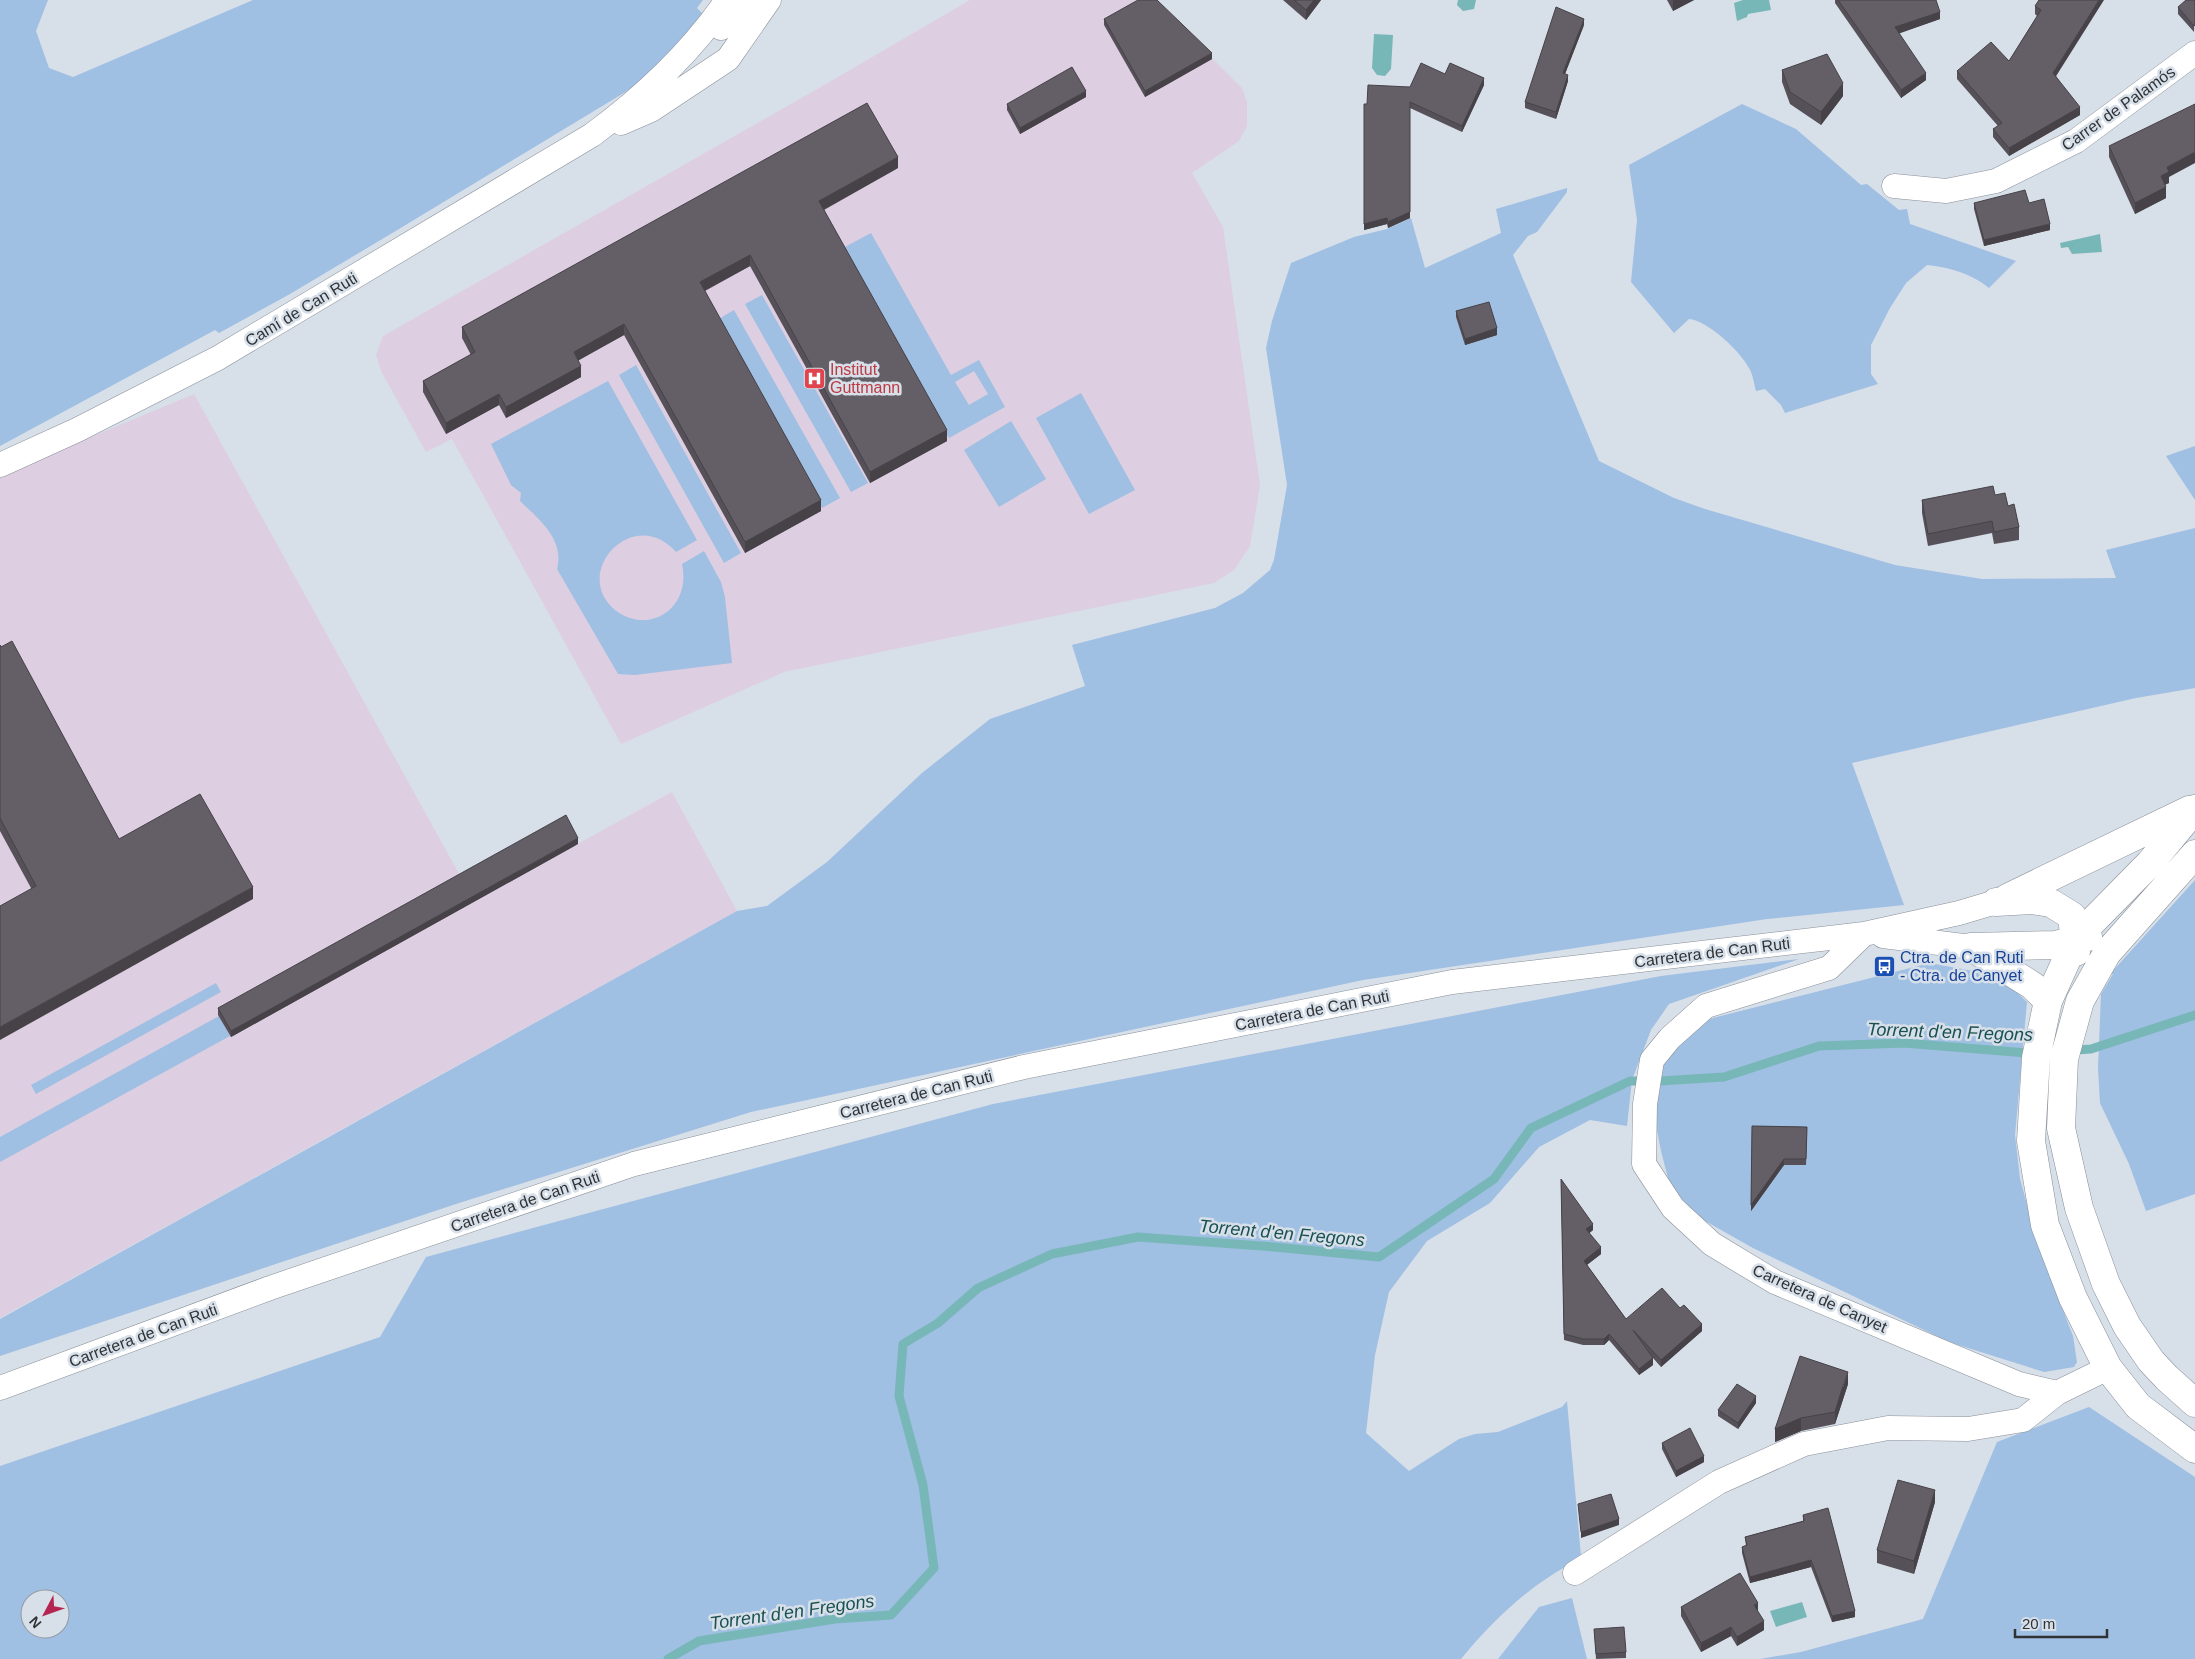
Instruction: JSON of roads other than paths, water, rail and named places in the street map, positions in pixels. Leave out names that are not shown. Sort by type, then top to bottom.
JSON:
[{"type":"street","name":"Camí de Can Ruti","points":[[0,465],[77,430],[218,358],[592,135],[624,112],[664,77],[727,0]]},
{"type":"street","name":"Camí de Can Ruti","points":[[690,47],[712,38],[747,0]]},
{"type":"street","name":"Camí de Can Ruti","points":[[592,135],[651,110],[728,59],[769,0]]},
{"type":"street","name":"Carrer de Palamós","points":[[1894,186],[1946,191],[1996,181],[2076,140],[2195,53]]},
{"type":"street","points":[[1996,902],[2014,896],[2195,808]]},
{"type":"street","points":[[2075,941],[2150,863],[2195,808]]},
{"type":"street","points":[[1971,947],[2055,945],[2104,932],[2118,914],[2195,835]]},
{"type":"street","points":[[2195,854],[2064,1001],[2036,1058],[2046,1135],[2054,1166],[2079,1208],[2106,1284],[2127,1326],[2151,1361],[2195,1403]]},
{"type":"street","points":[[1996,902],[2031,900],[2051,902],[2072,916],[2075,941],[2064,1001]]},
{"type":"street","name":"Carretera de Can Ruti","points":[[0,1388],[270,1288],[634,1164],[1024,1067],[1452,982],[1864,934],[1959,913],[1996,902]]},
{"type":"street","name":"Carretera de Can Ruti","points":[[1864,934],[1971,947]]},
{"type":"street","name":"Carretera de Canyet","points":[[1864,934],[1829,968],[1706,1006],[1670,1038],[1652,1060],[1645,1104],[1644,1164],[1673,1208],[1712,1244],[1776,1282],[2019,1384],[2057,1393]]},
{"type":"street","points":[[1971,947],[2033,986],[2064,1001]]},
{"type":"street","points":[[2046,1135],[2045,1225],[2073,1298],[2108,1368],[2138,1406],[2195,1449]]},
{"type":"street","points":[[1575,1573],[1719,1482],[1804,1444],[1888,1428],[1968,1429],[2023,1420],[2057,1393],[2108,1368]]},
{"type":"street","points":[[2108,1368],[2195,1429]]},
{"type":"street","points":[[2167,1378],[2195,1378]]},
{"type":"waterway","name":"Torrent d'en Fregons","points":[[668,1659],[699,1641],[835,1619],[891,1615],[934,1568],[923,1485],[899,1396],[903,1344],[938,1323],[978,1288],[1052,1254],[1138,1237],[1379,1257],[1494,1179],[1531,1128],[1630,1081],[1724,1077],[1819,1046],[1904,1043],[2027,1053],[2091,1049],[2195,1015]]},
{"type":"place","name":"Institut Guttmann","points":[[814,378]]},
{"type":"place","name":"Ctra. de Can Ruti - Ctra. de Canyet","points":[[1884,966]]}]
